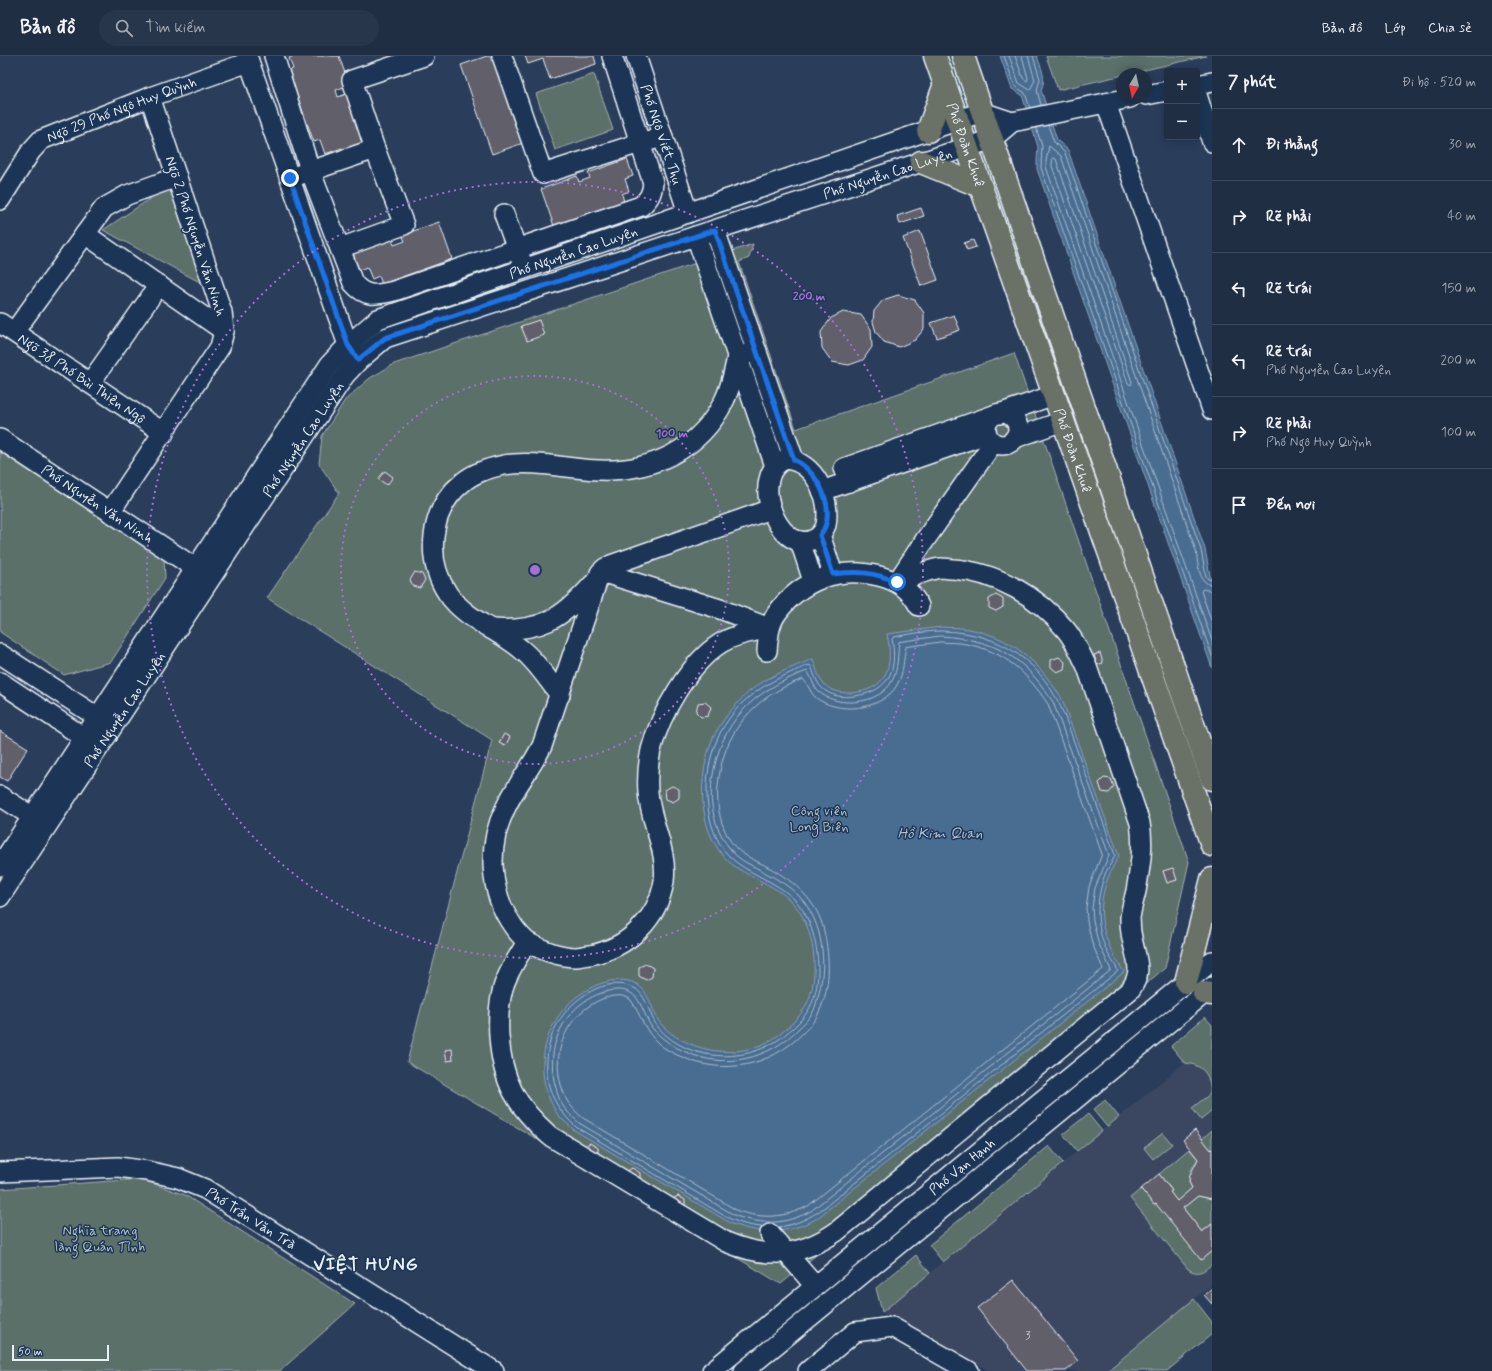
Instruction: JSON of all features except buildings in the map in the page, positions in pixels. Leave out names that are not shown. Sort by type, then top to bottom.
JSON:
[{"type":"main road","name":"Phố Đoàn Khuê","points":[[935,56],[1212,845]]},
{"type":"main road","name":"Phố Đoàn Khuê","points":[[963,56],[1212,779]]},
{"type":"main road","points":[[928,131],[945,84]]},
{"type":"main road","points":[[921,162],[980,186]]},
{"type":"main road","points":[[1203,989],[1212,879]]},
{"type":"street","points":[[274,56],[310,170],[353,283],[360,290],[370,295],[394,291],[641,206],[648,200],[652,193],[653,183],[612,56]]},
{"type":"street","points":[[340,248],[404,225],[375,149],[352,80],[424,56]]},
{"type":"street","points":[[502,56],[543,174],[663,137]]},
{"type":"street","name":"Phố Ngô Viết Thụ","points":[[636,56],[688,213]]},
{"type":"street","points":[[248,59],[348,345],[358,360]]},
{"type":"street","name":"Ngõ 29 Phố Ngô Huy Quỳnh","points":[[0,200],[31,151],[41,140],[88,120],[248,59]]},
{"type":"street","points":[[1200,84],[1212,82]]},
{"type":"street","points":[[1152,94],[1164,92]]},
{"type":"street","name":"Ngõ 2 Phố Nguyễn Văn Ninh","points":[[110,512],[220,348],[224,331],[222,312],[150,97]]},
{"type":"street","points":[[982,112],[1014,121],[1116,101]]},
{"type":"street","points":[[1106,103],[1212,410]]},
{"type":"street","points":[[1200,104],[1212,142]]},
{"type":"street","name":"Phố Nguyễn Cao Luyện","points":[[105,722],[195,568],[330,364],[348,345],[378,319],[982,112]]},
{"type":"street","name":"Phố Nguyễn Cao Luyện","points":[[0,897],[105,722],[345,376],[358,360],[385,338],[992,139],[1014,121]]},
{"type":"street","points":[[290,178],[375,149]]},
{"type":"street","points":[[7,327],[85,234],[104,208],[127,195],[177,177]]},
{"type":"street","points":[[504,214],[524,269]]},
{"type":"street","points":[[715,230],[794,460]]},
{"type":"street","points":[[85,234],[224,331]]},
{"type":"street","points":[[696,236],[775,466]]},
{"type":"street","points":[[90,383],[159,285]]},
{"type":"street","name":"Ngõ 38 Phố Bùi Thiện Ngộ","points":[[7,327],[164,433]]},
{"type":"street","points":[[737,357],[757,350]]},
{"type":"street","points":[[560,695],[531,659],[517,645],[462,609],[449,595],[441,581],[435,564],[433,546],[435,528],[440,511],[450,494],[462,482],[478,472],[503,465],[526,463],[598,470],[619,470],[640,467],[661,460],[682,450],[709,424],[724,402],[737,357]]},
{"type":"street","points":[[849,482],[844,468],[1054,394]]},
{"type":"street","points":[[1015,438],[1018,432],[1016,422],[1009,415],[996,414],[987,423],[986,428],[990,438],[1003,445],[1008,444],[1015,438],[1063,422]]},
{"type":"street","points":[[822,491],[990,438]]},
{"type":"street","points":[[897,582],[990,438]]},
{"type":"street","name":"Phố Nguyễn Văn Ninh","points":[[0,439],[195,568]]},
{"type":"street","points":[[786,459],[794,460],[805,466],[815,476],[826,502],[827,515],[825,528],[815,539],[808,542],[800,542],[793,539],[783,530],[776,520],[771,509],[768,486],[771,473],[775,466],[779,462],[786,459]]},
{"type":"street","points":[[769,628],[730,638],[703,658],[689,674],[659,727],[651,750],[647,773],[651,815],[662,849],[665,865],[660,895],[655,908],[647,921],[636,934],[619,946],[600,953],[576,957],[559,955],[542,950],[527,942],[513,926],[501,906],[492,864],[494,848],[498,827],[504,810],[534,762],[542,746],[560,695],[577,612],[605,568],[771,509]]},
{"type":"street","points":[[820,535],[833,574]]},
{"type":"street","points":[[800,542],[814,581]]},
{"type":"street","points":[[527,942],[510,971],[503,988],[499,1028],[500,1051],[504,1072],[512,1091],[524,1110],[536,1124],[550,1136],[726,1242],[752,1251],[767,1253],[786,1253],[814,1245],[836,1232],[1130,990],[1135,983],[1138,964],[1131,937],[1130,917],[1142,858],[1141,829],[1087,667],[1078,647],[1067,630],[1054,616],[1036,601],[1017,589],[980,573],[941,568],[897,582]]},
{"type":"street","points":[[767,651],[769,628],[776,614],[795,593],[814,581],[833,574],[854,572],[868,573],[897,582],[903,585],[914,596],[919,606]]},
{"type":"street","points":[[600,575],[720,609],[769,628]]},
{"type":"street","points":[[491,629],[503,630],[528,628],[577,612]]},
{"type":"street","points":[[517,645],[528,628]]},
{"type":"street","points":[[0,654],[105,722]]},
{"type":"street","points":[[0,682],[92,742]]},
{"type":"street","name":"Phố Nguyễn Cao Luyện","points":[[0,866],[32,817],[92,742]]},
{"type":"street","points":[[0,796],[32,817]]},
{"type":"street","name":"Phố Vạn Hạnh","points":[[744,1371],[1203,989],[1212,961]]},
{"type":"street","name":"Phố Vạn Hạnh","points":[[712,1371],[815,1286],[1203,989]]},
{"type":"street","name":"Phố Trần Văn Trà","points":[[0,1172],[118,1167],[147,1171],[178,1178],[204,1189],[494,1371]]},
{"type":"street","points":[[770,1234],[815,1286]]},
{"type":"street","points":[[808,1371],[855,1332],[892,1327],[969,1371]]},
{"type":"shaded area","points":[[1212,1040],[1212,1285],[1107,1371],[990,1371],[882,1312]]},
{"type":"green space","points":[[1046,56],[1206,56],[1152,68],[1116,68],[1116,77],[1058,90]]},
{"type":"green space","points":[[594,74],[613,130],[555,150],[536,94]]},
{"type":"green space","points":[[169,186],[207,286],[103,230]]},
{"type":"green space","name":"Công viên Long Biên","points":[[753,244],[749,258],[739,262],[796,429],[1014,353],[1189,862],[1165,968],[781,1284],[407,1062],[492,740],[267,598],[339,493],[319,464],[322,436],[345,400],[370,378],[394,364]]},
{"type":"green space","points":[[0,449],[164,557],[165,578],[111,662],[64,675],[0,632]]},
{"type":"green space","points":[[1205,1017],[1212,1025],[1212,1111],[1201,1120],[1192,1108],[1210,1094],[1209,1082],[1205,1072],[1196,1066],[1185,1063],[1171,1046]]},
{"type":"green space","points":[[1105,1100],[1119,1117],[1107,1127],[1093,1110]]},
{"type":"green space","points":[[1088,1114],[1102,1131],[1077,1151],[1063,1134]]},
{"type":"green space","points":[[1212,1130],[1212,1149],[1211,1150],[1202,1139]]},
{"type":"green space","points":[[1163,1133],[1172,1144],[1153,1159],[1144,1148]]},
{"type":"green space","points":[[1049,1146],[1063,1163],[943,1262],[929,1245]]},
{"type":"green space","points":[[1189,1149],[1198,1159],[1193,1166],[1189,1177],[1192,1188],[1177,1201],[1170,1192],[1172,1190],[1159,1174]]},
{"type":"green space","name":"Nghĩa trang làng Quán Tỉnh","points":[[140,1179],[185,1195],[355,1304],[280,1371],[0,1371],[0,1189]]},
{"type":"green space","points":[[1141,1189],[1154,1205],[1156,1204],[1212,1251],[1212,1264],[1201,1272],[1195,1272],[1188,1269],[1130,1198]]},
{"type":"green space","points":[[1198,1196],[1212,1199],[1212,1224],[1202,1232],[1183,1208]]},
{"type":"green space","points":[[916,1255],[930,1273],[882,1312],[876,1288]]},
{"type":"green space","points":[[1194,1299],[1212,1322],[1212,1334],[1167,1371],[1107,1371]]},
{"type":"water","points":[[1000,56],[1037,56],[1042,69],[1043,86],[1041,90],[1057,140],[1068,150],[1205,549],[1212,586],[1212,668],[1037,169],[1038,147],[1022,95],[1012,89]]},
{"type":"water","name":"Hồ Kim Quan","points":[[941,627],[966,628],[999,638],[1012,645],[1043,672],[1061,697],[1119,856],[1105,886],[1102,901],[1102,915],[1108,943],[1124,972],[816,1219],[795,1228],[775,1231],[754,1230],[732,1224],[574,1130],[560,1117],[550,1100],[543,1073],[543,1059],[550,1032],[556,1020],[573,1000],[597,985],[619,980],[632,982],[643,989],[663,1027],[679,1038],[695,1046],[708,1050],[735,1051],[762,1045],[774,1038],[794,1022],[802,1013],[811,994],[814,966],[810,937],[800,912],[792,902],[776,889],[732,865],[716,846],[709,832],[705,817],[703,785],[707,754],[712,740],[728,714],[750,691],[788,669],[813,659],[820,679],[829,688],[847,693],[862,691],[872,688],[880,682],[885,675],[889,657],[887,634]]},
{"type":"district","name":"VIỆT HƯNG","points":[[366,1264]]},
{"type":"route","points":[[290,178],[348,345],[358,360],[385,338],[715,230],[794,460],[805,466],[815,476],[822,488],[826,508],[826,521],[825,528],[820,535],[833,574],[854,572],[868,573],[897,582]]}]
